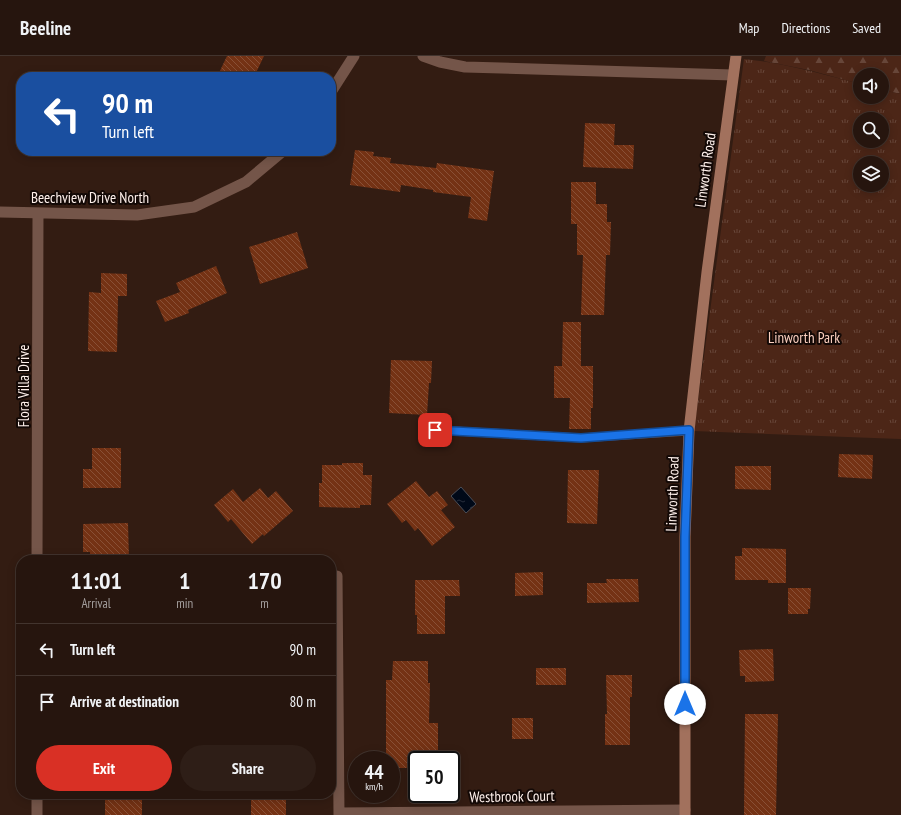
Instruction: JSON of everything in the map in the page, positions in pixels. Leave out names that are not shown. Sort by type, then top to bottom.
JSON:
[{"type":"main road","name":"Linworth Road","points":[[685,812],[685,537],[689,430],[707,272],[736,56]]},
{"type":"street","points":[[336,84],[354,56]]},
{"type":"street","points":[[423,56],[440,62],[465,67],[733,75]]},
{"type":"street","name":"Beechview Drive North","points":[[0,212],[137,215],[194,207],[246,182],[277,156]]},
{"type":"street","name":"Flora Villa Drive","points":[[37,555],[38,213]]},
{"type":"street","points":[[337,576],[339,814]]},
{"type":"street","points":[[37,799],[37,815]]},
{"type":"street","name":"Westbrook Court","points":[[339,814],[685,812]]},
{"type":"lane","points":[[435,430],[581,438],[689,430]]},
{"type":"green space","points":[[766,56],[901,56],[901,94],[889,91],[889,68],[853,68],[853,82],[809,70],[764,61]]},
{"type":"green space","name":"Linworth Park","points":[[744,59],[788,66],[853,82],[853,104],[889,104],[889,91],[901,94],[901,439],[694,431]]},
{"type":"water","points":[[461,487],[476,504],[466,513],[451,496]]},
{"type":"building","points":[[227,56],[264,56],[256,72],[219,72]]},
{"type":"building","points":[[585,123],[615,124],[614,145],[634,145],[633,169],[583,167]]},
{"type":"building","points":[[355,150],[374,152],[373,156],[391,158],[390,163],[436,168],[437,163],[494,171],[487,221],[468,218],[471,197],[433,192],[433,190],[401,185],[400,192],[350,185]]},
{"type":"building","points":[[571,182],[596,182],[596,204],[607,204],[607,222],[611,222],[610,255],[606,255],[604,315],[581,315],[583,255],[577,255],[577,224],[571,224]]},
{"type":"building","points":[[297,232],[308,268],[260,284],[249,247]]},
{"type":"building","points":[[216,266],[227,293],[188,310],[189,313],[165,322],[156,301],[180,292],[176,283]]},
{"type":"building","points":[[101,273],[127,274],[127,296],[118,296],[117,352],[88,351],[89,292],[101,293]]},
{"type":"building","points":[[563,322],[581,322],[581,366],[593,366],[593,408],[591,408],[591,429],[569,429],[570,398],[554,398],[554,366],[562,366]]},
{"type":"building","points":[[391,360],[432,361],[427,415],[389,413]]},
{"type":"building","points":[[92,448],[121,448],[121,488],[83,488],[83,469],[92,469]]},
{"type":"building","points":[[839,454],[873,455],[872,479],[838,477]]},
{"type":"building","points":[[342,463],[363,463],[363,475],[372,475],[371,505],[360,505],[360,508],[319,507],[319,483],[322,483],[322,465],[342,465]]},
{"type":"building","points":[[735,466],[771,466],[771,490],[735,489]]},
{"type":"building","points":[[568,470],[599,470],[597,524],[567,523]]},
{"type":"building","points":[[416,481],[429,497],[437,491],[448,505],[441,510],[455,527],[432,546],[418,528],[415,531],[406,520],[402,523],[387,504]]},
{"type":"building","points":[[260,488],[268,498],[276,491],[293,511],[264,536],[263,534],[252,544],[231,519],[228,522],[214,505],[233,489],[243,502]]},
{"type":"building","points":[[128,523],[129,555],[90,555],[90,552],[83,552],[83,524]]},
{"type":"building","points":[[742,548],[786,549],[786,583],[768,583],[768,580],[735,580],[735,556],[742,556]]},
{"type":"building","points":[[543,572],[543,595],[515,596],[515,573]]},
{"type":"building","points":[[606,579],[638,579],[639,602],[587,603],[587,583],[607,583]]},
{"type":"building","points":[[415,580],[459,580],[460,596],[445,596],[445,634],[417,634],[417,615],[415,615]]},
{"type":"building","points":[[788,588],[811,588],[810,609],[808,609],[808,614],[788,614]]},
{"type":"building","points":[[773,649],[774,681],[745,682],[745,676],[740,676],[739,650]]},
{"type":"building","points":[[393,661],[428,661],[428,683],[430,683],[429,723],[438,723],[438,751],[408,751],[408,768],[400,768],[400,751],[386,751],[386,680],[392,680]]},
{"type":"building","points":[[536,668],[566,668],[566,685],[536,685]]},
{"type":"building","points":[[606,675],[632,675],[632,697],[630,697],[630,745],[605,745],[605,714],[607,714]]},
{"type":"building","points":[[745,714],[778,714],[776,815],[744,815]]},
{"type":"building","points":[[512,718],[533,718],[533,739],[512,739]]},
{"type":"building","points":[[105,799],[142,799],[142,815],[105,815]]},
{"type":"building","points":[[251,799],[286,799],[286,815],[251,815]]},
{"type":"route","points":[[435,430],[581,438],[689,430],[685,537],[685,704]]}]
